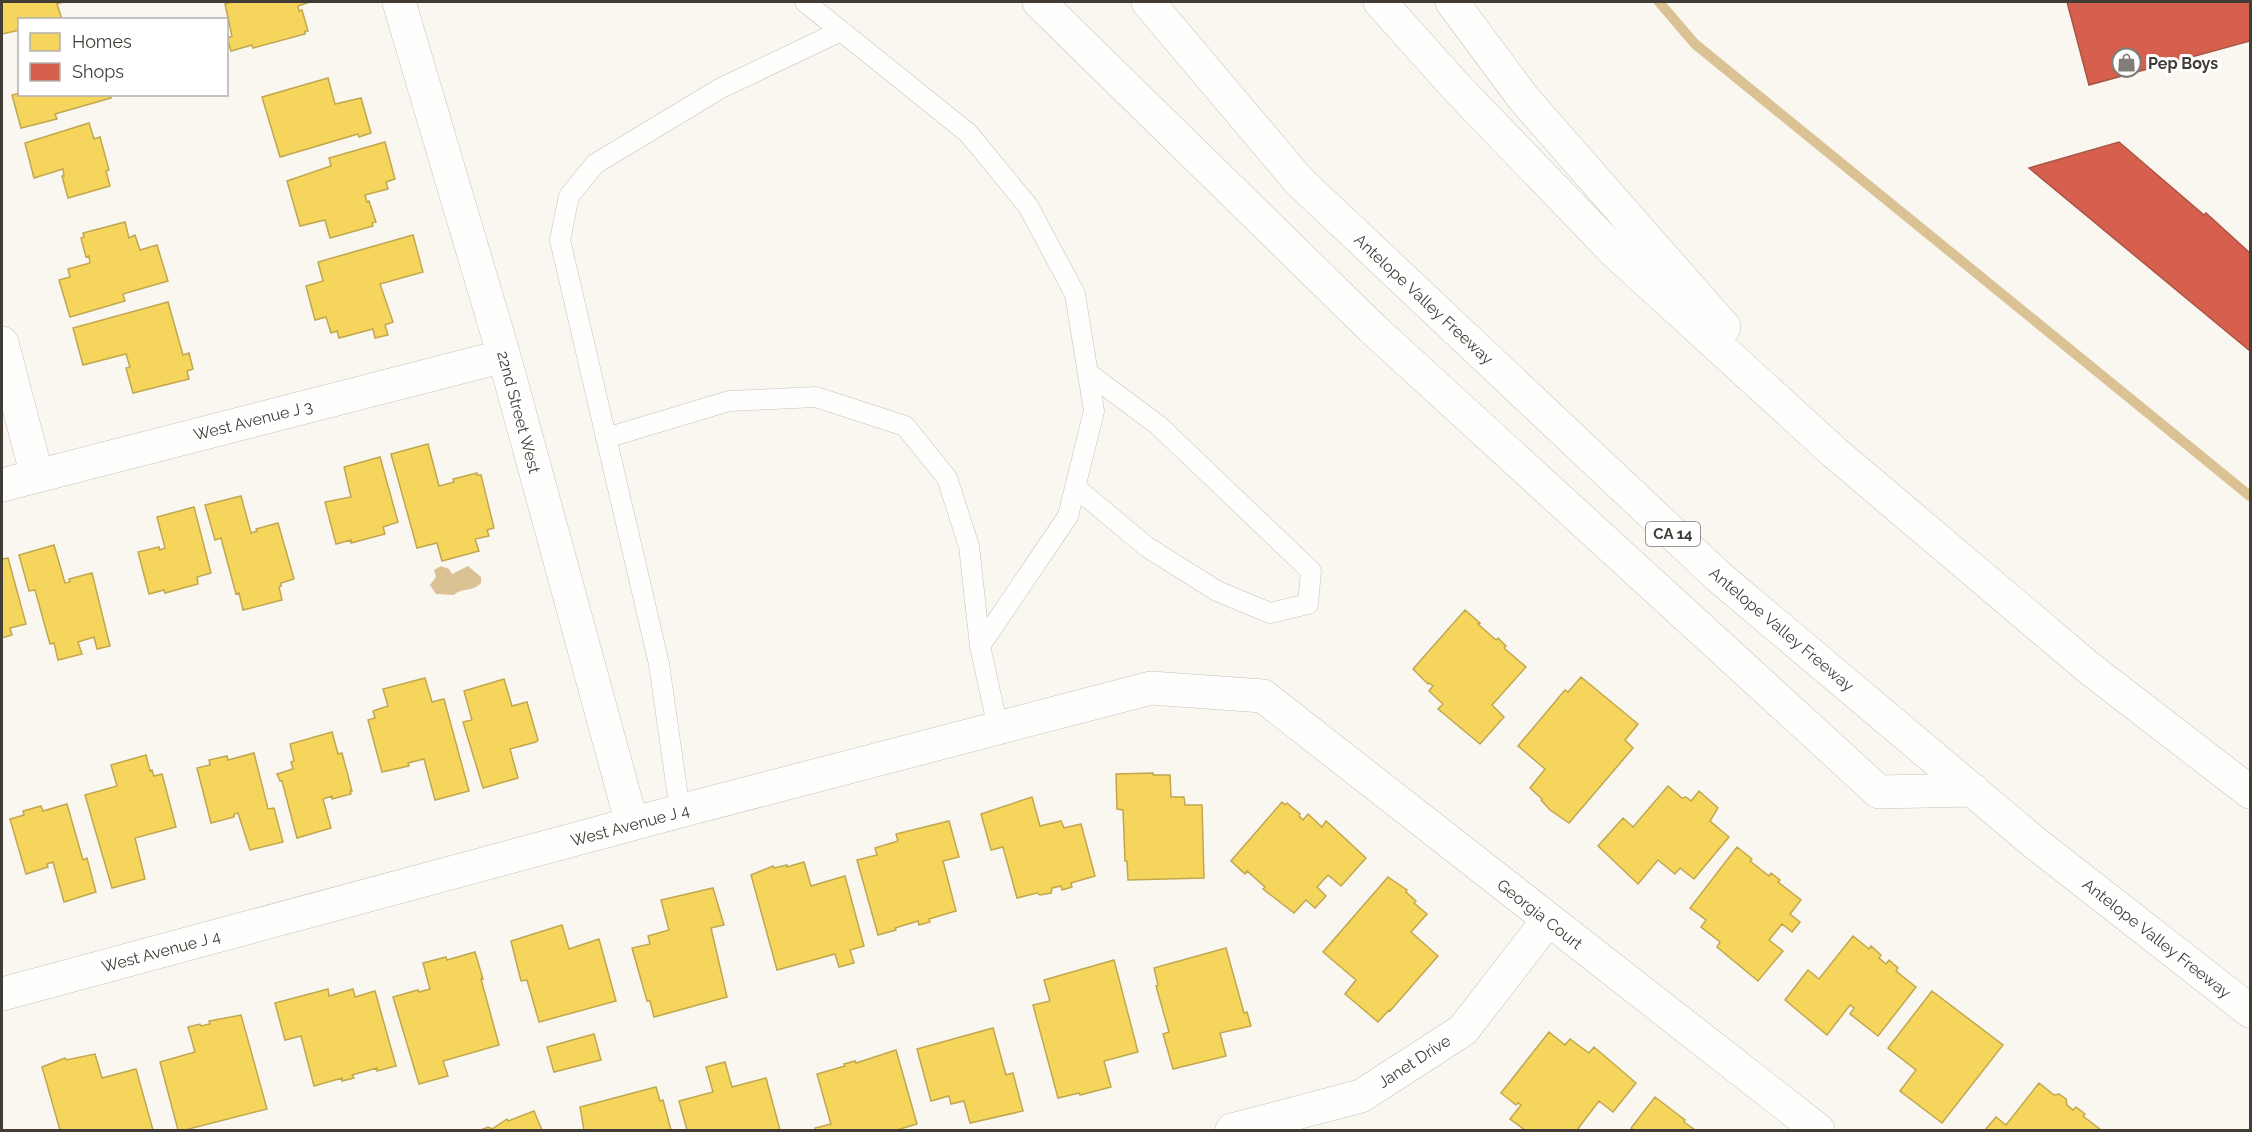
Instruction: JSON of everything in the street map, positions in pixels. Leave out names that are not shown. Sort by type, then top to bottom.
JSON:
[{"type":"main road","name":"22nd Street West","points":[[399,2],[504,356],[632,824]]},
{"type":"main road","points":[[1039,2],[1372,328],[1879,792],[1973,790]]},
{"type":"main road","name":"Antelope Valley Freeway","points":[[1148,2],[1299,181],[1719,577],[2035,843],[2250,1011]]},
{"type":"main road","points":[[1380,2],[1458,89],[1614,251],[1834,452],[2088,668],[2250,792]]},
{"type":"main road","points":[[1452,2],[1524,99],[1834,452]]},
{"type":"main road","points":[[2,343],[37,476]]},
{"type":"main road","name":"West Avenue J 3","points":[[2,485],[504,356]]},
{"type":"main road","name":"West Avenue J 4","points":[[2,994],[680,811],[1151,688],[1263,696]]},
{"type":"main road","name":"Georgia Court","points":[[1263,696],[1818,1131]]},
{"type":"main road","name":"Janet Drive","points":[[1232,1131],[1361,1096],[1463,1030],[1548,920]]},
{"type":"lane","points":[[805,2],[968,133],[1028,206],[1075,294],[1094,411],[1068,516],[980,646]]},
{"type":"lane","points":[[680,811],[659,664],[560,240],[569,196],[595,164],[721,88],[841,31]]},
{"type":"lane","points":[[1075,487],[1147,547],[1217,591],[1270,613],[1308,604],[1311,571],[1158,425],[1088,373]]},
{"type":"lane","points":[[606,438],[729,401],[816,397],[905,426],[947,478],[969,546],[980,646],[998,728]]},
{"type":"shaded area","points":[[441,566],[449,569],[452,574],[468,566],[481,577],[481,583],[454,595],[436,594],[430,585],[436,577],[434,570]]},
{"type":"building: Homes","points":[[2,2],[63,2],[57,4],[62,18],[18,18],[18,30],[2,34]]},
{"type":"building: Homes","points":[[232,2],[310,2],[298,6],[299,11],[302,10],[308,31],[305,31],[305,34],[253,48],[252,45],[231,51],[228,38],[232,36],[225,4]]},
{"type":"building: Homes","points":[[328,78],[335,104],[361,98],[371,133],[359,137],[358,134],[280,157],[262,97]]},
{"type":"building: Homes","points":[[12,95],[110,96],[111,98],[55,114],[57,119],[21,128]]},
{"type":"building: Homes","points":[[89,123],[94,139],[100,137],[109,170],[106,171],[110,186],[68,198],[62,176],[64,176],[63,169],[34,178],[25,143]]},
{"type":"building: Homes","points":[[385,142],[395,179],[386,182],[388,189],[365,195],[376,222],[372,223],[373,226],[330,238],[325,220],[300,226],[287,181],[331,166],[329,158]]},
{"type":"building: Homes","points":[[125,222],[129,238],[135,235],[140,250],[157,245],[168,281],[123,294],[125,301],[70,317],[59,280],[70,277],[68,269],[90,263],[81,238],[84,237],[83,233]]},
{"type":"building: Homes","points":[[413,235],[423,272],[380,284],[393,322],[385,325],[388,335],[375,338],[373,329],[339,338],[337,331],[331,333],[326,317],[315,320],[306,286],[323,281],[318,262]]},
{"type":"building: Homes","points":[[168,302],[183,355],[189,353],[193,369],[187,371],[189,379],[133,393],[126,368],[130,367],[126,354],[83,365],[73,328]]},
{"type":"building: Homes","points":[[428,444],[439,486],[454,482],[453,479],[477,473],[481,475],[494,528],[487,530],[489,536],[475,539],[479,551],[442,561],[437,543],[417,548],[391,454]]},
{"type":"building: Homes","points":[[380,457],[398,522],[383,527],[385,534],[351,543],[351,540],[336,544],[325,502],[351,497],[344,467]]},
{"type":"building: Homes","points":[[241,496],[251,533],[257,531],[256,529],[278,523],[294,579],[281,583],[279,587],[282,600],[243,610],[239,593],[236,594],[221,538],[215,540],[205,505]]},
{"type":"building: Homes","points":[[194,507],[211,573],[197,577],[198,584],[165,593],[164,590],[149,594],[138,552],[159,547],[160,550],[165,548],[157,517]]},
{"type":"building: Homes","points":[[54,545],[65,583],[70,582],[69,579],[92,573],[110,646],[97,649],[94,637],[78,642],[82,654],[58,660],[54,643],[50,644],[35,590],[29,591],[19,555]]},
{"type":"building: Homes","points":[[8,558],[26,624],[10,628],[12,635],[2,638],[2,559]]},
{"type":"building: Homes","points":[[1465,610],[1496,640],[1498,638],[1506,646],[1504,648],[1526,667],[1492,705],[1504,717],[1480,744],[1438,709],[1443,704],[1429,691],[1433,686],[1413,669]]},
{"type":"building: Homes","points":[[1581,677],[1638,724],[1625,740],[1633,748],[1569,823],[1550,810],[1530,788],[1545,769],[1518,746],[1565,690],[1568,692]]},
{"type":"building: Homes","points":[[425,678],[432,702],[444,699],[469,791],[435,800],[424,759],[408,763],[409,766],[382,772],[368,720],[375,718],[373,711],[388,706],[383,689]]},
{"type":"building: Homes","points":[[504,679],[512,706],[527,702],[538,740],[510,749],[518,778],[483,788],[463,722],[472,720],[464,691]]},
{"type":"building: Homes","points":[[332,732],[338,754],[342,753],[352,791],[350,791],[351,794],[323,799],[331,828],[297,838],[282,781],[277,774],[293,769],[291,762],[294,761],[290,744]]},
{"type":"building: Homes","points":[[254,753],[268,809],[274,808],[283,842],[250,850],[238,813],[234,814],[234,817],[211,823],[197,768],[210,765],[209,760],[227,756],[228,760]]},
{"type":"building: Homes","points":[[146,755],[150,771],[152,770],[154,776],[162,774],[176,827],[135,838],[145,879],[112,888],[85,795],[117,786],[111,765]]},
{"type":"building: Homes","points":[[1153,773],[1153,775],[1170,775],[1171,797],[1184,797],[1185,805],[1202,805],[1204,878],[1128,880],[1123,810],[1117,809],[1116,774]]},
{"type":"building: Homes","points":[[1668,786],[1682,798],[1686,797],[1691,801],[1699,791],[1718,808],[1710,821],[1729,837],[1694,879],[1680,868],[1675,874],[1658,860],[1638,884],[1598,846],[1623,818],[1633,827]]},
{"type":"building: Homes","points":[[1032,797],[1040,826],[1061,821],[1064,828],[1081,824],[1095,876],[1071,883],[1072,887],[1062,890],[1061,886],[1052,888],[1051,893],[1040,895],[1037,893],[1017,898],[1003,847],[991,850],[981,814]]},
{"type":"building: Homes","points":[[1282,802],[1285,805],[1287,803],[1300,814],[1303,820],[1308,814],[1322,827],[1326,821],[1366,858],[1341,886],[1328,875],[1317,887],[1326,896],[1315,908],[1306,900],[1294,913],[1263,889],[1265,887],[1247,871],[1245,874],[1231,861]]},
{"type":"building: Homes","points":[[67,804],[83,860],[87,858],[96,892],[64,902],[53,862],[47,864],[48,867],[26,874],[10,819],[24,815],[23,811],[41,806],[43,811]]},
{"type":"building: Homes","points":[[949,821],[959,857],[943,861],[956,911],[929,919],[930,922],[919,925],[918,921],[878,935],[857,860],[877,855],[875,848],[898,841],[896,834]]},
{"type":"building: Homes","points":[[1737,847],[1752,859],[1750,861],[1769,876],[1771,873],[1780,880],[1778,882],[1801,900],[1790,914],[1800,922],[1792,932],[1782,924],[1769,940],[1783,951],[1758,981],[1717,947],[1720,942],[1701,927],[1706,920],[1690,908]]},
{"type":"building: Homes","points":[[804,862],[811,886],[845,876],[864,946],[850,950],[854,963],[839,967],[835,954],[777,970],[751,875],[773,866],[774,868],[787,865],[787,867]]},
{"type":"building: Homes","points":[[1388,877],[1407,890],[1406,892],[1416,901],[1414,903],[1427,914],[1411,932],[1438,956],[1378,1022],[1345,994],[1356,980],[1323,952]]},
{"type":"building: Homes","points":[[713,888],[724,925],[711,928],[727,997],[654,1017],[650,1001],[647,1001],[632,948],[650,944],[648,936],[669,930],[661,900]]},
{"type":"building: Homes","points":[[562,925],[569,949],[599,939],[616,1001],[539,1022],[527,980],[521,981],[511,941]]},
{"type":"building: Homes","points":[[1853,936],[1869,949],[1871,946],[1881,955],[1879,958],[1886,964],[1889,960],[1898,968],[1896,971],[1916,987],[1878,1036],[1850,1014],[1854,1008],[1850,1005],[1827,1035],[1785,1000],[1808,970],[1819,979]]},
{"type":"building: Homes","points":[[1226,948],[1244,1013],[1247,1012],[1251,1026],[1220,1033],[1226,1056],[1173,1069],[1163,1034],[1169,1032],[1156,986],[1158,985],[1154,968]]},
{"type":"building: Homes","points":[[475,952],[499,1045],[443,1061],[448,1076],[419,1084],[393,997],[430,989],[423,963],[446,957],[447,960]]},
{"type":"building: Homes","points":[[1114,960],[1138,1052],[1104,1061],[1111,1087],[1058,1098],[1033,1005],[1050,1001],[1044,980]]},
{"type":"building: Homes","points":[[328,989],[329,996],[353,989],[355,997],[375,991],[396,1066],[377,1071],[377,1068],[352,1075],[354,1078],[342,1081],[342,1078],[314,1086],[301,1036],[285,1040],[275,1003]]},
{"type":"building: Homes","points":[[1932,991],[2003,1045],[1942,1123],[1900,1091],[1916,1070],[1888,1048]]},
{"type":"building: Homes","points":[[241,1015],[267,1109],[178,1130],[160,1062],[195,1052],[188,1027],[210,1024],[209,1021]]},
{"type":"building: Homes","points":[[993,1028],[1006,1075],[1013,1073],[1023,1111],[970,1123],[964,1101],[951,1104],[949,1096],[931,1101],[917,1049]]},
{"type":"building: Homes","points":[[1549,1032],[1565,1045],[1570,1039],[1589,1053],[1594,1047],[1636,1083],[1613,1112],[1599,1101],[1577,1130],[1525,1130],[1510,1119],[1521,1105],[1518,1103],[1516,1105],[1501,1093]]},
{"type":"building: Homes","points":[[594,1034],[601,1060],[554,1072],[547,1047]]},
{"type":"building: Homes","points":[[896,1050],[917,1124],[897,1130],[815,1130],[815,1128],[831,1124],[817,1074]]},
{"type":"building: Homes","points":[[95,1054],[102,1078],[136,1069],[153,1130],[60,1130],[42,1067],[65,1058],[66,1060]]},
{"type":"building: Homes","points":[[725,1062],[732,1087],[766,1078],[780,1130],[687,1130],[679,1101],[713,1092],[706,1067]]},
{"type":"building: Homes","points":[[2039,1083],[2054,1095],[2059,1094],[2066,1099],[2067,1105],[2073,1110],[2076,1107],[2085,1114],[2083,1116],[2101,1130],[1985,1130],[1996,1117],[2006,1125]]},
{"type":"building: Homes","points":[[656,1087],[660,1101],[663,1100],[671,1130],[584,1130],[580,1107]]},
{"type":"building: Homes","points":[[1655,1097],[1695,1130],[1634,1130],[1631,1128]]},
{"type":"building: Homes","points":[[534,1111],[542,1130],[481,1130],[488,1127],[492,1129],[507,1119],[508,1121]]},
{"type":"building: Shops","name":"Pep Boys","points":[[2067,2],[2250,2],[2250,41],[2089,85]]},
{"type":"building: Shops","points":[[2119,142],[2204,215],[2206,213],[2250,253],[2250,351],[2029,168]]},
{"type":"waterway","points":[[1659,2],[1695,44],[2250,496]]},
{"type":"place","name":"Pep Boys","points":[[2127,63]]}]
